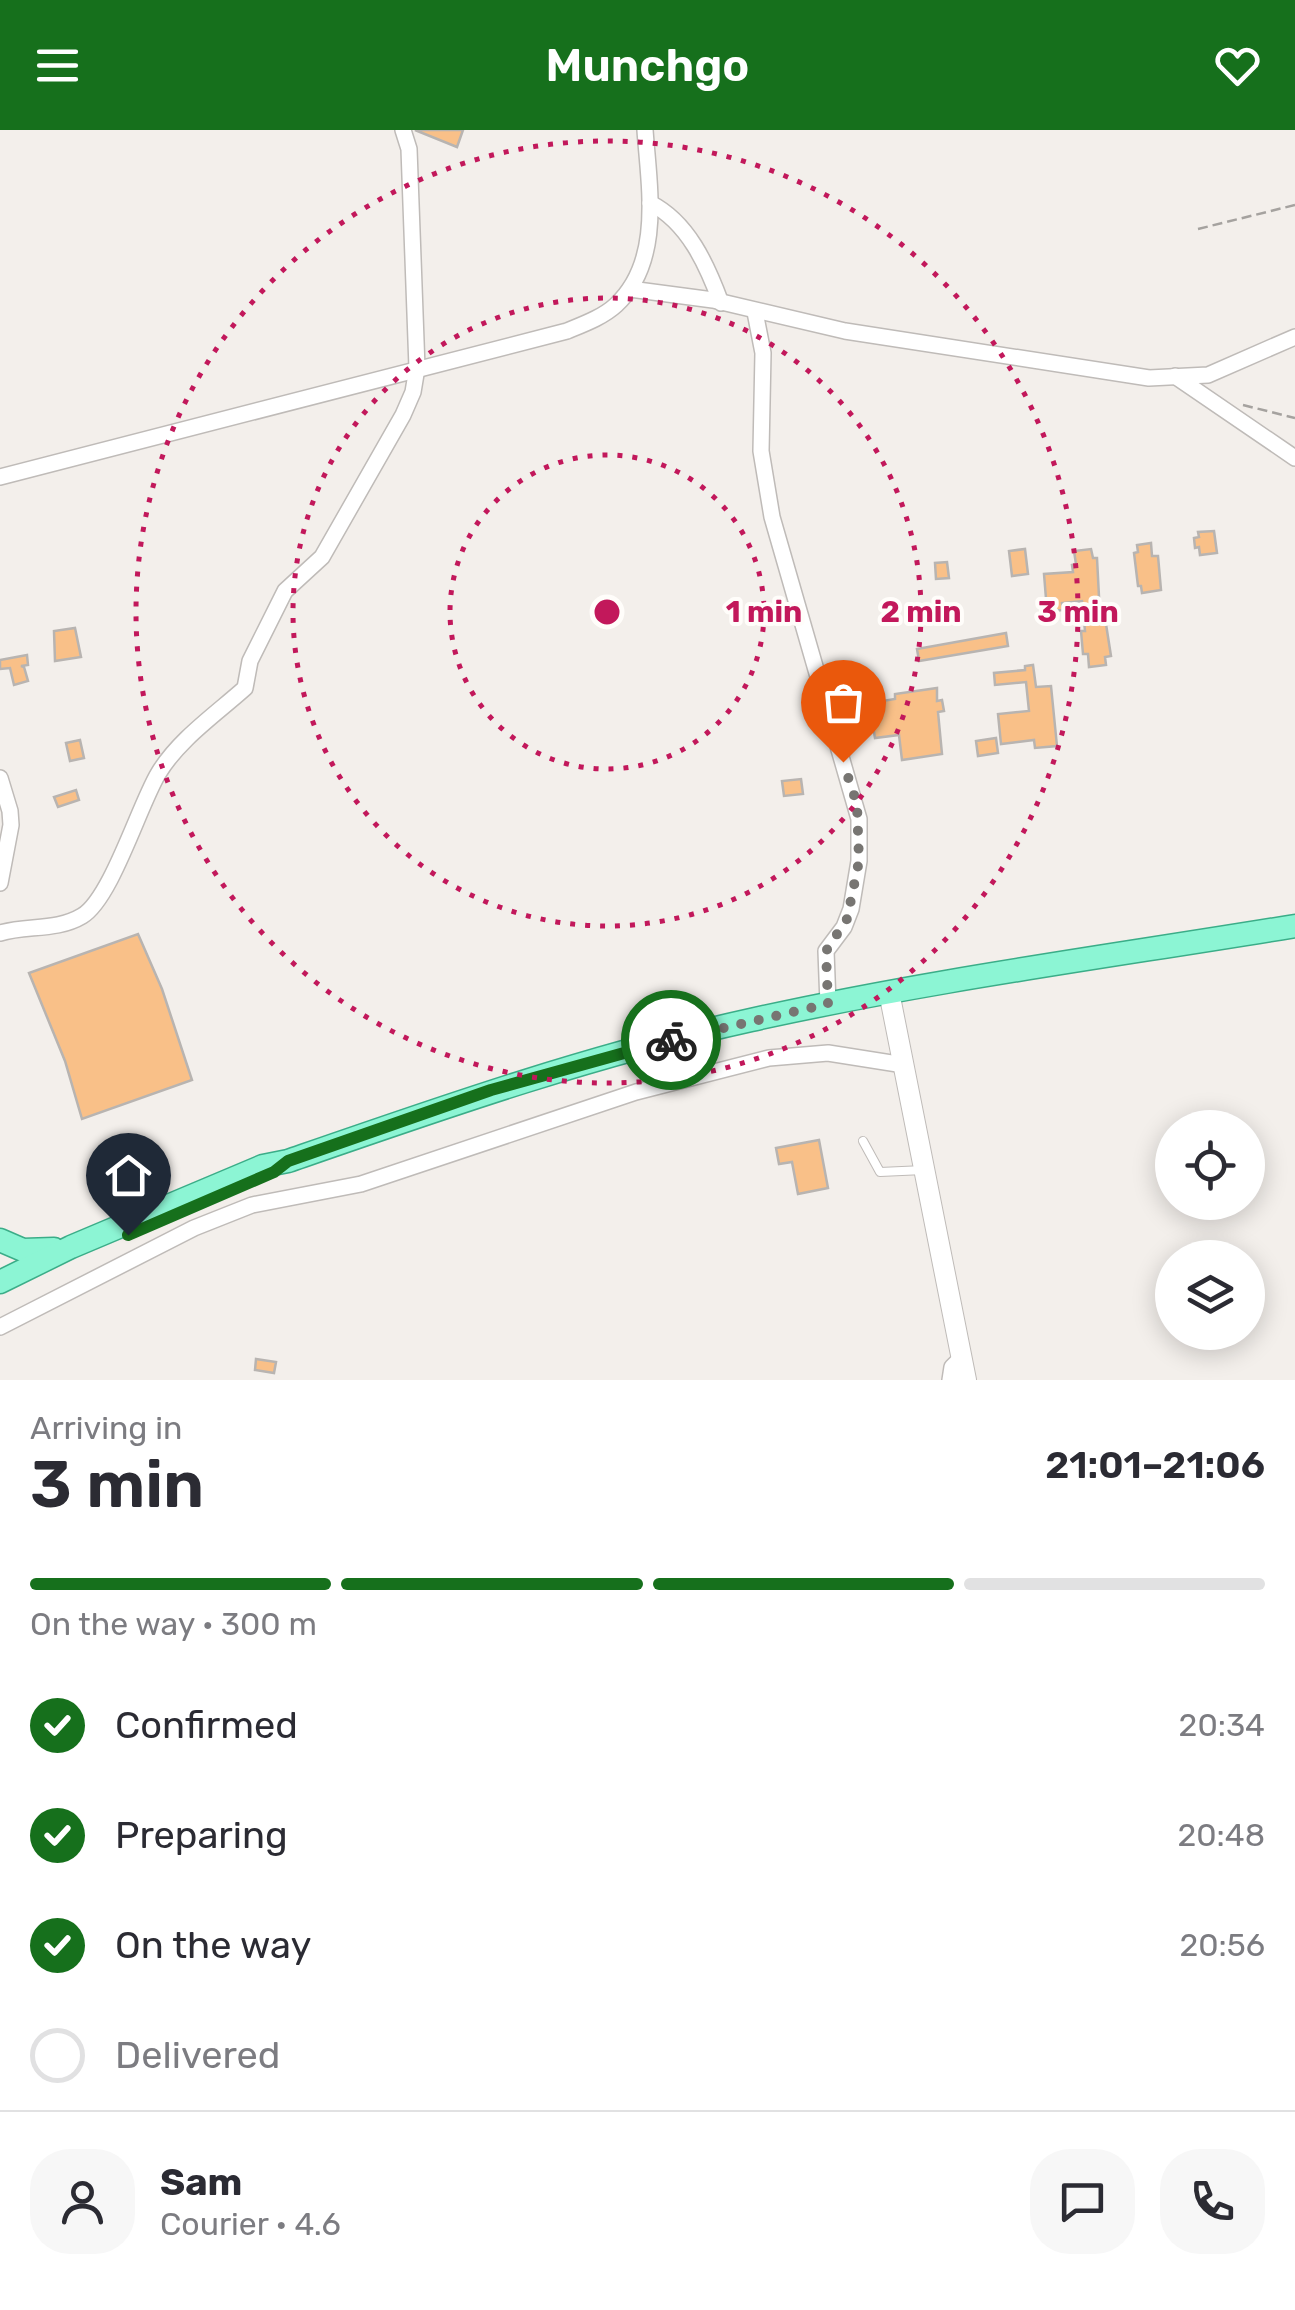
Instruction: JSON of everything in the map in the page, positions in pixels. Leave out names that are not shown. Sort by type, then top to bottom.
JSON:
[{"type":"main road","points":[[0,1294],[13,1279],[71,1246],[263,1166],[288,1161],[557,1070],[889,992],[1295,926]]},
{"type":"main road","points":[[13,1279],[274,1172],[288,1161]]},
{"type":"main road","points":[[0,1240],[23,1250],[71,1246]]},
{"type":"street","points":[[0,933],[53,926],[82,916],[90,908],[114,870],[157,775],[215,712],[245,688],[250,660],[285,591],[322,557],[403,415],[413,392],[417,368],[409,149],[403,130]]},
{"type":"street","points":[[0,477],[567,331],[614,308],[639,275],[646,249],[650,203],[645,130]]},
{"type":"street","points":[[650,203],[668,213],[702,254],[722,302]]},
{"type":"street","points":[[630,289],[722,302],[845,332],[1102,374],[1149,378],[1208,375],[1295,337]]},
{"type":"street","points":[[755,312],[764,352],[761,451],[772,517],[859,818],[859,861],[851,909],[844,927],[826,951],[828,1004]]},
{"type":"street","points":[[1175,376],[1295,458]]},
{"type":"street","points":[[0,778],[10,811],[0,883]]},
{"type":"street","points":[[889,992],[966,1380]]},
{"type":"street","points":[[0,1327],[194,1228],[252,1205],[360,1184],[636,1092],[769,1058],[828,1053],[904,1066]]},
{"type":"street","points":[[0,1240],[13,1279]]},
{"type":"street","points":[[950,1380],[952,1368],[961,1358]]},
{"type":"lane","points":[[863,1141],[880,1172],[924,1170]]},
{"type":"path","points":[[1198,229],[1295,205]]},
{"type":"path","points":[[1234,402],[1295,418]]},
{"type":"building","points":[[415,130],[463,130],[457,147]]},
{"type":"building","points":[[1214,531],[1217,553],[1200,555],[1194,538],[1199,537],[1198,532]]},
{"type":"building","points":[[1151,543],[1152,556],[1158,556],[1161,590],[1142,593],[1134,553],[1138,552],[1137,545]]},
{"type":"building","points":[[1025,549],[1028,574],[1012,576],[1009,551]]},
{"type":"building","points":[[1091,549],[1093,558],[1097,558],[1100,616],[1102,624],[1106,624],[1111,656],[1105,657],[1106,665],[1089,667],[1088,654],[1083,654],[1082,601],[1062,603],[1063,610],[1047,611],[1044,574],[1073,572],[1074,551]]},
{"type":"building","points":[[947,562],[949,578],[936,579],[935,563]]},
{"type":"building","points":[[75,628],[81,657],[55,661],[54,631]]},
{"type":"building","points":[[1006,633],[1008,646],[919,661],[917,649]]},
{"type":"building","points":[[27,655],[28,665],[21,666],[28,681],[14,685],[10,668],[0,669],[0,660]]},
{"type":"building","points":[[1033,665],[1036,687],[1051,686],[1057,746],[1035,748],[1034,740],[1001,744],[998,714],[1029,711],[1026,682],[995,685],[994,673],[1025,670],[1025,666]]},
{"type":"building","points":[[937,688],[937,701],[942,700],[944,711],[938,712],[942,754],[902,760],[899,735],[875,738],[873,726],[867,726],[864,704],[895,699],[895,694]]},
{"type":"building","points":[[996,738],[998,753],[978,756],[976,741]]},
{"type":"building","points":[[80,740],[84,758],[70,761],[66,743]]},
{"type":"building","points":[[801,779],[803,794],[784,796],[782,781]]},
{"type":"building","points":[[76,790],[79,800],[58,807],[54,797]]},
{"type":"building","points":[[138,934],[162,989],[192,1080],[82,1119],[65,1061],[29,973]]},
{"type":"building","points":[[819,1140],[828,1188],[798,1194],[792,1162],[779,1164],[776,1148]]},
{"type":"building","points":[[256,1359],[276,1362],[274,1373],[255,1370]]},
{"type":"way so far","points":[[671,1040],[828,1004],[826,951],[847,919],[859,861],[857,804],[843,762]]},
{"type":"route","points":[[128,1235],[274,1172],[288,1161],[491,1090],[671,1040]]}]
